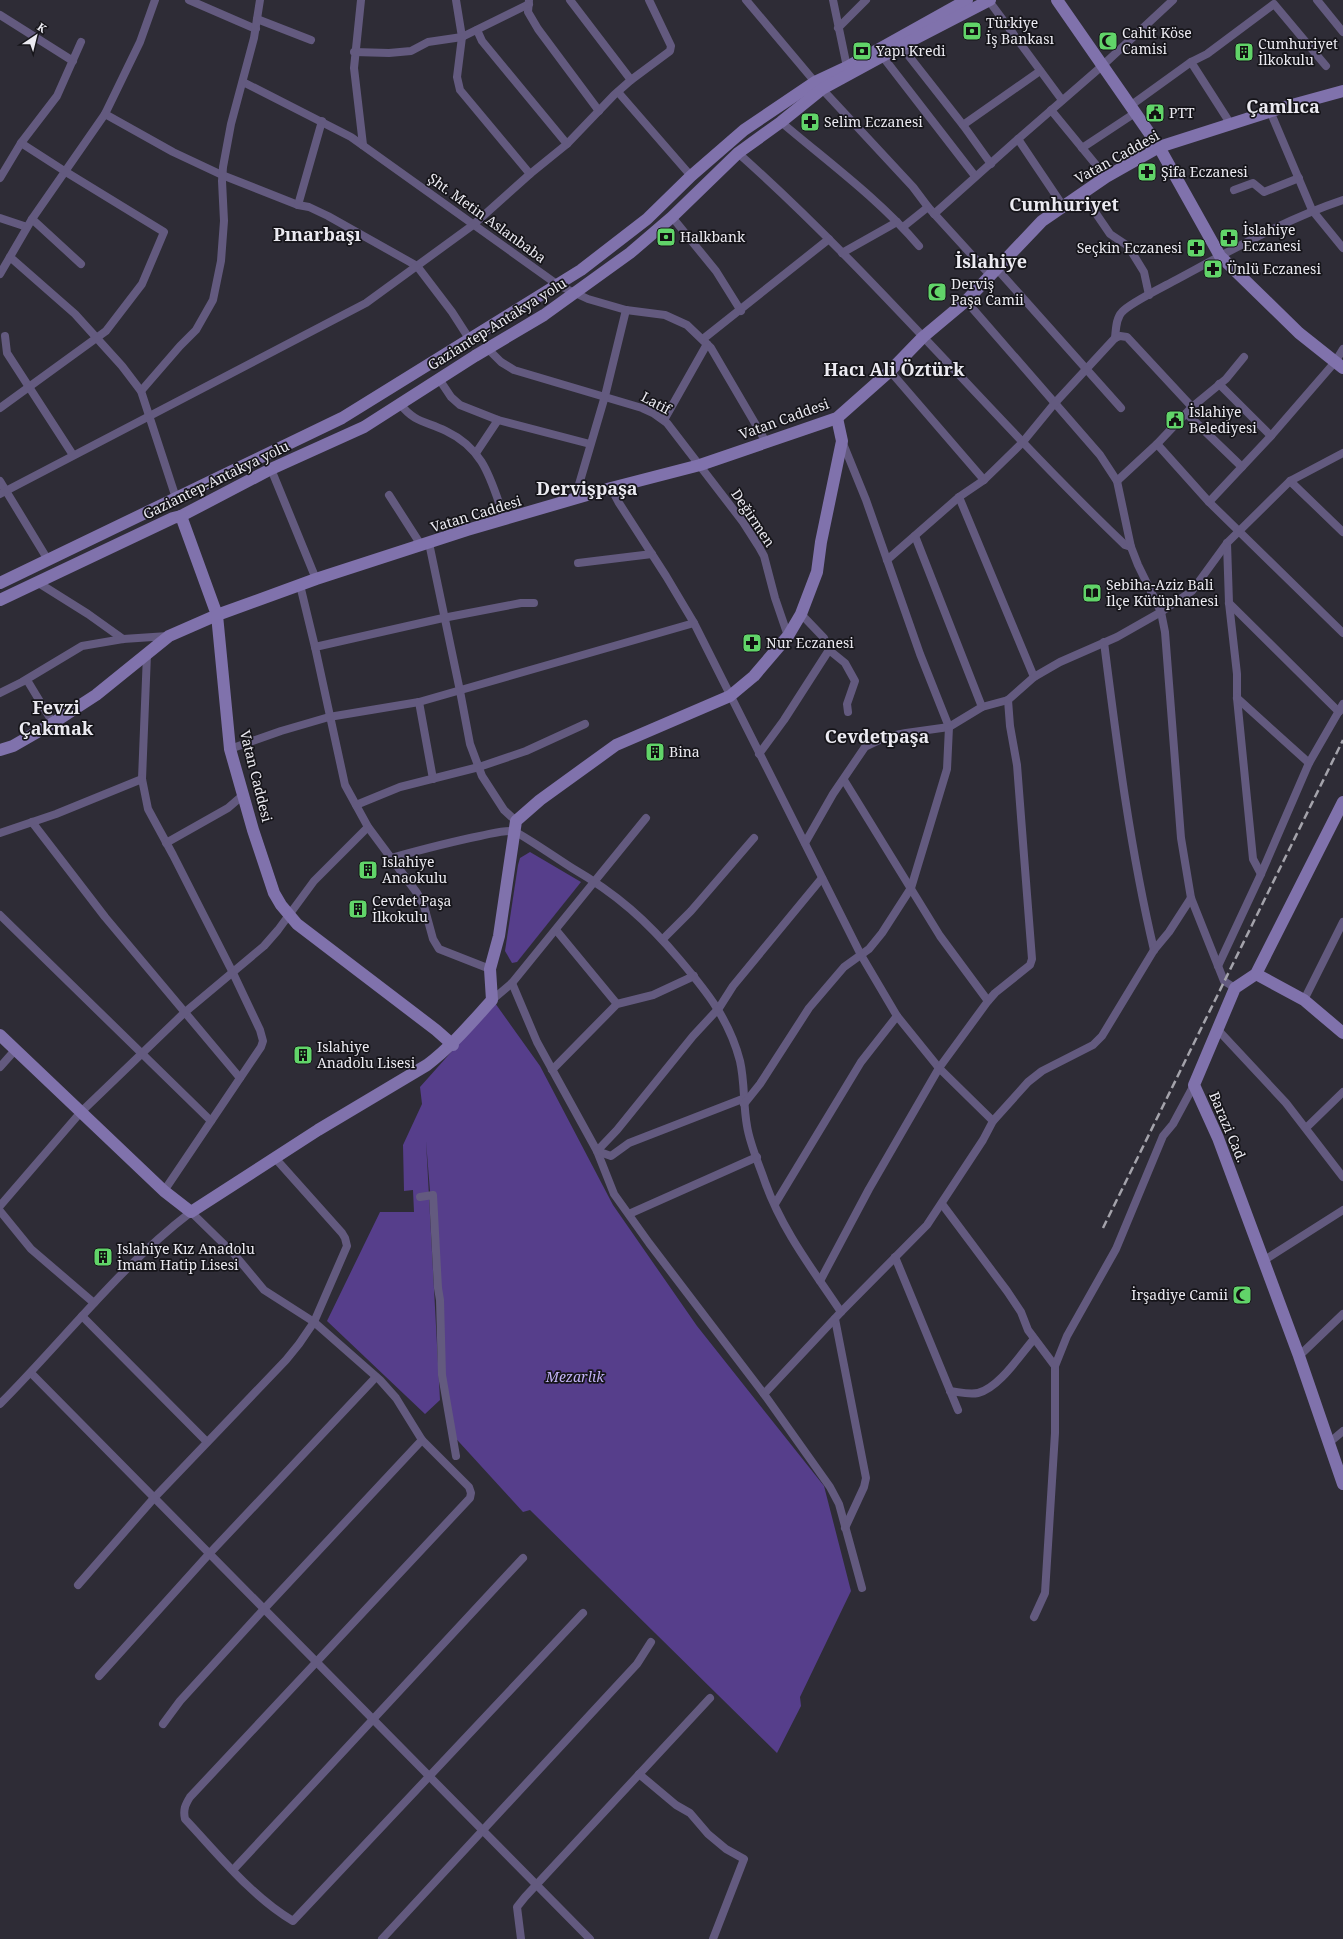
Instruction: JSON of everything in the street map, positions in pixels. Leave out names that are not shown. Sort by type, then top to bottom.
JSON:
[{"type":"street","points":[[0,274],[26,227],[66,172],[105,114],[140,42],[155,0]]},
{"type":"street","points":[[189,0],[256,28]]},
{"type":"street","points":[[141,391],[196,330],[213,300],[221,261],[223,234],[222,175],[231,124],[256,28],[260,0]]},
{"type":"street","points":[[361,0],[354,52],[354,68],[363,145]]},
{"type":"street","points":[[456,0],[462,37],[456,77],[460,90],[530,174]]},
{"type":"street","points":[[570,0],[631,80]]},
{"type":"street","points":[[3,492],[360,306],[473,225],[530,174],[567,144],[631,80],[670,51],[671,46],[649,0]]},
{"type":"street","points":[[746,0],[819,86],[913,187],[934,214],[993,272],[1121,408]]},
{"type":"street","points":[[833,0],[847,67]]},
{"type":"street","points":[[838,28],[866,0]]},
{"type":"street","name":"Gaziantep-Antakya yolu","points":[[0,583],[342,418],[581,270],[647,219],[691,176],[744,130],[819,86],[847,67],[967,0]]},
{"type":"street","points":[[990,0],[1062,100]]},
{"type":"street","name":"Gaziantep-Antakya yolu","points":[[0,600],[172,518],[181,516],[271,469],[364,427],[544,315],[630,253],[672,217],[738,152],[781,122],[819,86],[883,57],[901,46],[990,0]]},
{"type":"street","points":[[1057,0],[1159,147],[1220,256],[1299,332],[1339,365]]},
{"type":"street","points":[[934,214],[975,176],[991,164],[1102,66],[1173,0]]},
{"type":"street","points":[[1317,0],[1343,32]]},
{"type":"street","points":[[1082,148],[1133,110],[1192,62],[1207,54],[1274,1],[1326,66]]},
{"type":"street","points":[[354,52],[389,53],[410,51],[428,42],[462,37],[529,2]]},
{"type":"street","points":[[529,2],[528,12],[538,29],[599,111]]},
{"type":"street","points":[[0,15],[73,61]]},
{"type":"street","points":[[257,19],[311,40]]},
{"type":"street","points":[[477,30],[482,41],[567,144]]},
{"type":"street","points":[[0,178],[21,143],[57,96],[81,42]]},
{"type":"street","points":[[901,46],[963,125],[991,164]]},
{"type":"street","points":[[883,57],[975,176]]},
{"type":"street","points":[[1192,62],[1230,123]]},
{"type":"street","points":[[963,125],[1040,71]]},
{"type":"street","name":"Şht. Metin Aslanbaba","points":[[243,82],[322,121],[363,145],[462,214],[473,225],[558,285],[588,299],[626,310],[666,315],[687,325],[705,342],[766,442]]},
{"type":"street","name":"Vatan Caddesi","points":[[453,1045],[306,932],[288,915],[274,893],[230,749],[217,616],[316,579],[467,530],[505,520],[575,498],[700,465],[837,418],[890,371],[923,337],[966,301],[1042,221],[1106,177],[1159,147],[1230,123],[1343,91]]},
{"type":"street","points":[[618,92],[691,176]]},
{"type":"street","points":[[1051,110],[1106,177]]},
{"type":"street","points":[[1270,111],[1312,210],[1343,248]]},
{"type":"street","points":[[105,114],[173,152],[222,175],[298,205],[309,207],[328,216],[417,266],[452,312],[470,340]]},
{"type":"street","points":[[298,205],[322,121]]},
{"type":"street","points":[[781,122],[861,188],[900,224],[919,246]]},
{"type":"street","points":[[1018,139],[1063,206]]},
{"type":"street","points":[[0,408],[106,331],[142,284],[164,232],[21,143]]},
{"type":"street","points":[[738,152],[829,239],[1022,443],[1125,545],[1131,546]]},
{"type":"street","points":[[1234,190],[1253,183],[1264,192],[1299,178]]},
{"type":"street","points":[[1082,193],[1110,234],[1128,246],[1144,272],[1149,295]]},
{"type":"street","points":[[1115,338],[1118,319],[1122,311],[1220,256],[1312,210],[1343,200]]},
{"type":"street","points":[[842,253],[900,224],[928,207]]},
{"type":"street","points":[[672,217],[716,271],[741,311]]},
{"type":"street","points":[[0,218],[26,227]]},
{"type":"street","points":[[32,219],[82,264]]},
{"type":"street","points":[[664,420],[705,342],[829,239]]},
{"type":"street","points":[[10,257],[75,314],[98,338],[141,391],[176,498]]},
{"type":"street","points":[[966,301],[1054,404],[1100,455],[1117,481],[1131,546],[1138,565],[1161,612],[1165,632],[1181,838],[1191,898],[1224,981],[1235,988],[1256,974],[1343,802]]},
{"type":"street","points":[[575,498],[605,396],[626,310]]},
{"type":"street","points":[[6,336],[7,353],[73,455]]},
{"type":"street","points":[[887,560],[960,497],[984,480],[1022,443],[1054,404],[1115,338],[1120,336],[1127,338],[1242,468]]},
{"type":"street","name":"Latif","points":[[488,349],[501,362],[514,370],[642,408],[664,420],[672,428],[700,465]]},
{"type":"street","points":[[1210,502],[1339,365],[1343,349]]},
{"type":"street","points":[[1117,481],[1157,444],[1190,410],[1226,379],[1244,357]]},
{"type":"street","points":[[890,371],[984,480]]},
{"type":"street","points":[[439,379],[451,397],[458,404],[498,420],[590,444]]},
{"type":"street","points":[[1219,384],[1271,436]]},
{"type":"street","points":[[400,404],[415,419],[450,433],[476,453],[485,465],[505,520]]},
{"type":"street","points":[[597,1151],[611,1156],[629,1143],[744,1101],[760,1084],[810,1008],[844,967],[869,949],[882,933],[911,888],[947,769],[949,727],[920,654],[866,500],[842,441],[837,418]]},
{"type":"street","points":[[476,453],[498,420]]},
{"type":"street","points":[[391,858],[506,830],[516,826],[540,800],[616,745],[730,696],[754,676],[788,636],[801,614],[817,572],[821,542],[842,441]]},
{"type":"street","points":[[1157,444],[1210,502],[1343,633]]},
{"type":"street","points":[[805,843],[865,747],[875,741],[906,733],[949,727],[982,707],[1008,700],[1034,677],[1060,662],[1104,642],[1161,612],[1192,591],[1227,543],[1290,480],[1343,453]]},
{"type":"street","name":"Değirmen","points":[[700,465],[759,547],[788,636]]},
{"type":"street","points":[[271,469],[316,579]]},
{"type":"street","points":[[1290,480],[1343,532]]},
{"type":"street","points":[[0,481],[3,492],[48,560]]},
{"type":"street","points":[[611,488],[694,623],[861,955],[897,1016],[909,1033],[939,1068],[993,1121]]},
{"type":"street","points":[[388,495],[425,544],[460,690],[470,744],[482,776],[516,826],[547,853],[595,881],[634,910],[663,939],[718,1008],[729,1028],[740,1061],[747,1129],[775,1204],[796,1246],[841,1312]]},
{"type":"street","points":[[960,497],[1034,677]]},
{"type":"street","points":[[0,750],[13,746],[53,723],[96,694],[169,636],[217,616],[181,516]]},
{"type":"street","points":[[915,536],[982,707]]},
{"type":"street","points":[[1227,543],[1229,603],[1237,674],[1237,698],[1253,859],[1261,874]]},
{"type":"street","points":[[578,563],[652,554]]},
{"type":"street","points":[[37,582],[124,639]]},
{"type":"street","points":[[300,585],[316,647],[329,717],[345,785],[368,827],[417,893],[424,906],[433,939],[439,949],[490,969]]},
{"type":"street","points":[[316,647],[443,618],[521,603],[534,603]]},
{"type":"street","points":[[1218,966],[1261,874],[1309,763],[1341,708],[1229,603]]},
{"type":"street","points":[[801,614],[824,638],[828,650],[845,663],[855,681],[847,704],[848,712]]},
{"type":"street","points":[[230,749],[281,731],[329,717],[419,702],[694,623]]},
{"type":"street","points":[[0,693],[26,680],[82,646],[124,639],[169,636]]},
{"type":"street","points":[[1104,642],[1120,771],[1143,904],[1154,950]]},
{"type":"street","points":[[760,754],[784,720],[828,650]]},
{"type":"street","points":[[147,654],[142,780],[148,809],[233,973],[260,1030],[263,1041],[261,1047],[164,1191]]},
{"type":"street","points":[[26,680],[53,723]]},
{"type":"street","points":[[1237,698],[1309,763]]},
{"type":"street","points":[[820,1280],[869,1189],[939,1068],[988,1001],[995,993],[1027,969],[1032,959],[1018,765],[1010,726],[1008,700]]},
{"type":"street","points":[[419,702],[433,779]]},
{"type":"street","points":[[356,805],[400,787],[479,767],[526,751],[585,724]]},
{"type":"street","points":[[0,833],[142,780]]},
{"type":"street","points":[[844,780],[940,936],[988,1001]]},
{"type":"street","points":[[166,843],[228,808],[243,795]]},
{"type":"street","points":[[0,1404],[31,1373],[94,1303],[158,1240],[191,1212],[318,1130],[428,1064],[453,1045],[492,1000],[512,983],[646,818]]},
{"type":"street","points":[[32,822],[105,917],[240,1078]]},
{"type":"street","points":[[492,1000],[490,969],[499,936],[516,826]]},
{"type":"street","points":[[0,1206],[80,1113],[184,1013],[264,946],[278,930],[314,881],[368,827]]},
{"type":"street","points":[[663,939],[691,911],[754,838]]},
{"type":"street","points":[[597,1151],[617,1130],[693,1036],[718,1008],[733,986],[822,878]]},
{"type":"street","points":[[764,1394],[841,1312],[915,1238],[942,1204],[983,1140],[993,1121],[1034,1076],[1093,1044],[1102,1036],[1154,950],[1169,932],[1191,898]]},
{"type":"street","points":[[0,914],[211,1121]]},
{"type":"street","points":[[1304,1000],[1342,927]]},
{"type":"street","points":[[556,930],[616,1004]]},
{"type":"street","points":[[1256,974],[1304,1000],[1343,1033]]},
{"type":"street","points":[[552,1070],[616,1004],[653,995],[694,976]]},
{"type":"street","points":[[512,983],[537,1042],[597,1151],[614,1194],[648,1243],[764,1394],[830,1487],[839,1504],[862,1588]]},
{"type":"street","name":"Barazi Cad.","points":[[1235,988],[1194,1085],[1218,1138],[1299,1356],[1330,1442],[1343,1484]]},
{"type":"street","points":[[775,1204],[860,1062],[897,1016]]},
{"type":"street","points":[[1218,1030],[1286,1103],[1343,1177]]},
{"type":"street","points":[[0,1035],[80,1113],[164,1191],[191,1212],[234,1254],[264,1290],[314,1322],[376,1377],[396,1398],[422,1440],[471,1493],[470,1498],[190,1797],[183,1812],[185,1819],[266,1903],[293,1921],[583,1613]]},
{"type":"street","points":[[0,1067],[16,1049]]},
{"type":"street","points":[[1034,1617],[1045,1592],[1055,1433],[1055,1366],[1066,1336],[1116,1249],[1163,1136],[1173,1124],[1194,1085]]},
{"type":"street","points":[[1306,1128],[1343,1092]]},
{"type":"street","points":[[629,1214],[757,1157]]},
{"type":"street","points":[[78,1585],[154,1498],[286,1360],[314,1322],[347,1246],[342,1233],[275,1158]]},
{"type":"street","points":[[420,1197],[433,1195],[440,1300],[442,1375],[456,1456]]},
{"type":"street","points":[[942,1204],[1007,1291],[1021,1312],[1028,1330],[1055,1366]]},
{"type":"street","points":[[1263,1261],[1343,1210]]},
{"type":"street","points":[[0,1211],[32,1249],[94,1303]]},
{"type":"street","points":[[895,1257],[958,1410]]},
{"type":"street","points":[[1299,1356],[1343,1314]]},
{"type":"street","points":[[82,1316],[207,1442]]},
{"type":"street","points":[[835,1319],[866,1478],[864,1487],[845,1528]]},
{"type":"street","points":[[950,1391],[971,1394],[989,1388],[999,1380],[1034,1339]]},
{"type":"street","points":[[31,1373],[590,1939]]},
{"type":"street","points":[[100,1676],[209,1554],[376,1377]]},
{"type":"street","points":[[1330,1442],[1343,1431]]},
{"type":"street","points":[[162,1724],[180,1701],[264,1609],[422,1440]]},
{"type":"street","points":[[233,1870],[523,1558]]},
{"type":"street","points":[[382,1939],[637,1664],[652,1642]]},
{"type":"street","points":[[521,1939],[517,1907],[710,1698]]},
{"type":"street","points":[[639,1774],[676,1805],[690,1813],[708,1834],[726,1849],[744,1860],[713,1939]]},
{"type":"green space","points":[[530,852],[581,882],[517,962],[512,963],[505,951],[518,865],[520,858]]},
{"type":"green space","name":"Mezarlık","points":[[495,1003],[540,1066],[613,1205],[697,1326],[824,1486],[851,1591],[800,1697],[801,1706],[777,1753],[530,1510],[523,1512],[449,1431],[426,1141],[440,1400],[425,1414],[327,1321],[380,1212],[414,1212],[413,1190],[404,1191],[403,1145],[422,1104],[420,1087]]},
{"type":"railway","points":[[1103,1228],[1343,740]]},
{"type":"place","name":"Türkiye İş Bankası","points":[[972,31]]},
{"type":"place","name":"Cahit Köse Camisi","points":[[1108,41]]},
{"type":"place","name":"Yapı Kredi","points":[[862,51]]},
{"type":"place","name":"Cumhuriyet İlkokulu","points":[[1244,52]]},
{"type":"place","name":"PTT","points":[[1155,113]]},
{"type":"place","name":"Selim Eczanesi","points":[[810,122]]},
{"type":"place","name":"Şifa Eczanesi","points":[[1147,172]]},
{"type":"place","name":"Halkbank","points":[[666,237]]},
{"type":"place","name":"İslahiye Eczanesi","points":[[1229,238]]},
{"type":"place","name":"Seçkin Eczanesi","points":[[1196,248]]},
{"type":"place","name":"Ünlü Eczanesi","points":[[1213,269]]},
{"type":"place","name":"Derviş Paşa Camii","points":[[937,292]]},
{"type":"place","name":"İslahiye Belediyesi","points":[[1175,420]]},
{"type":"place","name":"Sebiha-Aziz Bali İlçe Kütüphanesi","points":[[1092,593]]},
{"type":"place","name":"Nur Eczanesi","points":[[752,643]]},
{"type":"place","name":"Bina","points":[[655,752]]},
{"type":"place","name":"Islahiye Anaokulu","points":[[368,870]]},
{"type":"place","name":"Cevdet Paşa İlkokulu","points":[[358,909]]},
{"type":"place","name":"Islahiye Anadolu Lisesi","points":[[303,1055]]},
{"type":"place","name":"Islahiye Kız Anadolu İmam Hatip Lisesi","points":[[103,1257]]},
{"type":"place","name":"İrşadiye Camii","points":[[1242,1295]]},
{"type":"district","name":"Çamlıca","points":[[1283,107]]},
{"type":"district","name":"Cumhuriyet","points":[[1064,205]]},
{"type":"district","name":"Pınarbaşı","points":[[317,235]]},
{"type":"district","name":"İslahiye","points":[[991,262]]},
{"type":"district","name":"Hacı Ali Öztürk","points":[[894,370]]},
{"type":"district","name":"Dervişpaşa","points":[[587,489]]},
{"type":"district","name":"Fevzi Çakmak","points":[[56,718]]},
{"type":"district","name":"Cevdetpaşa","points":[[877,737]]}]
